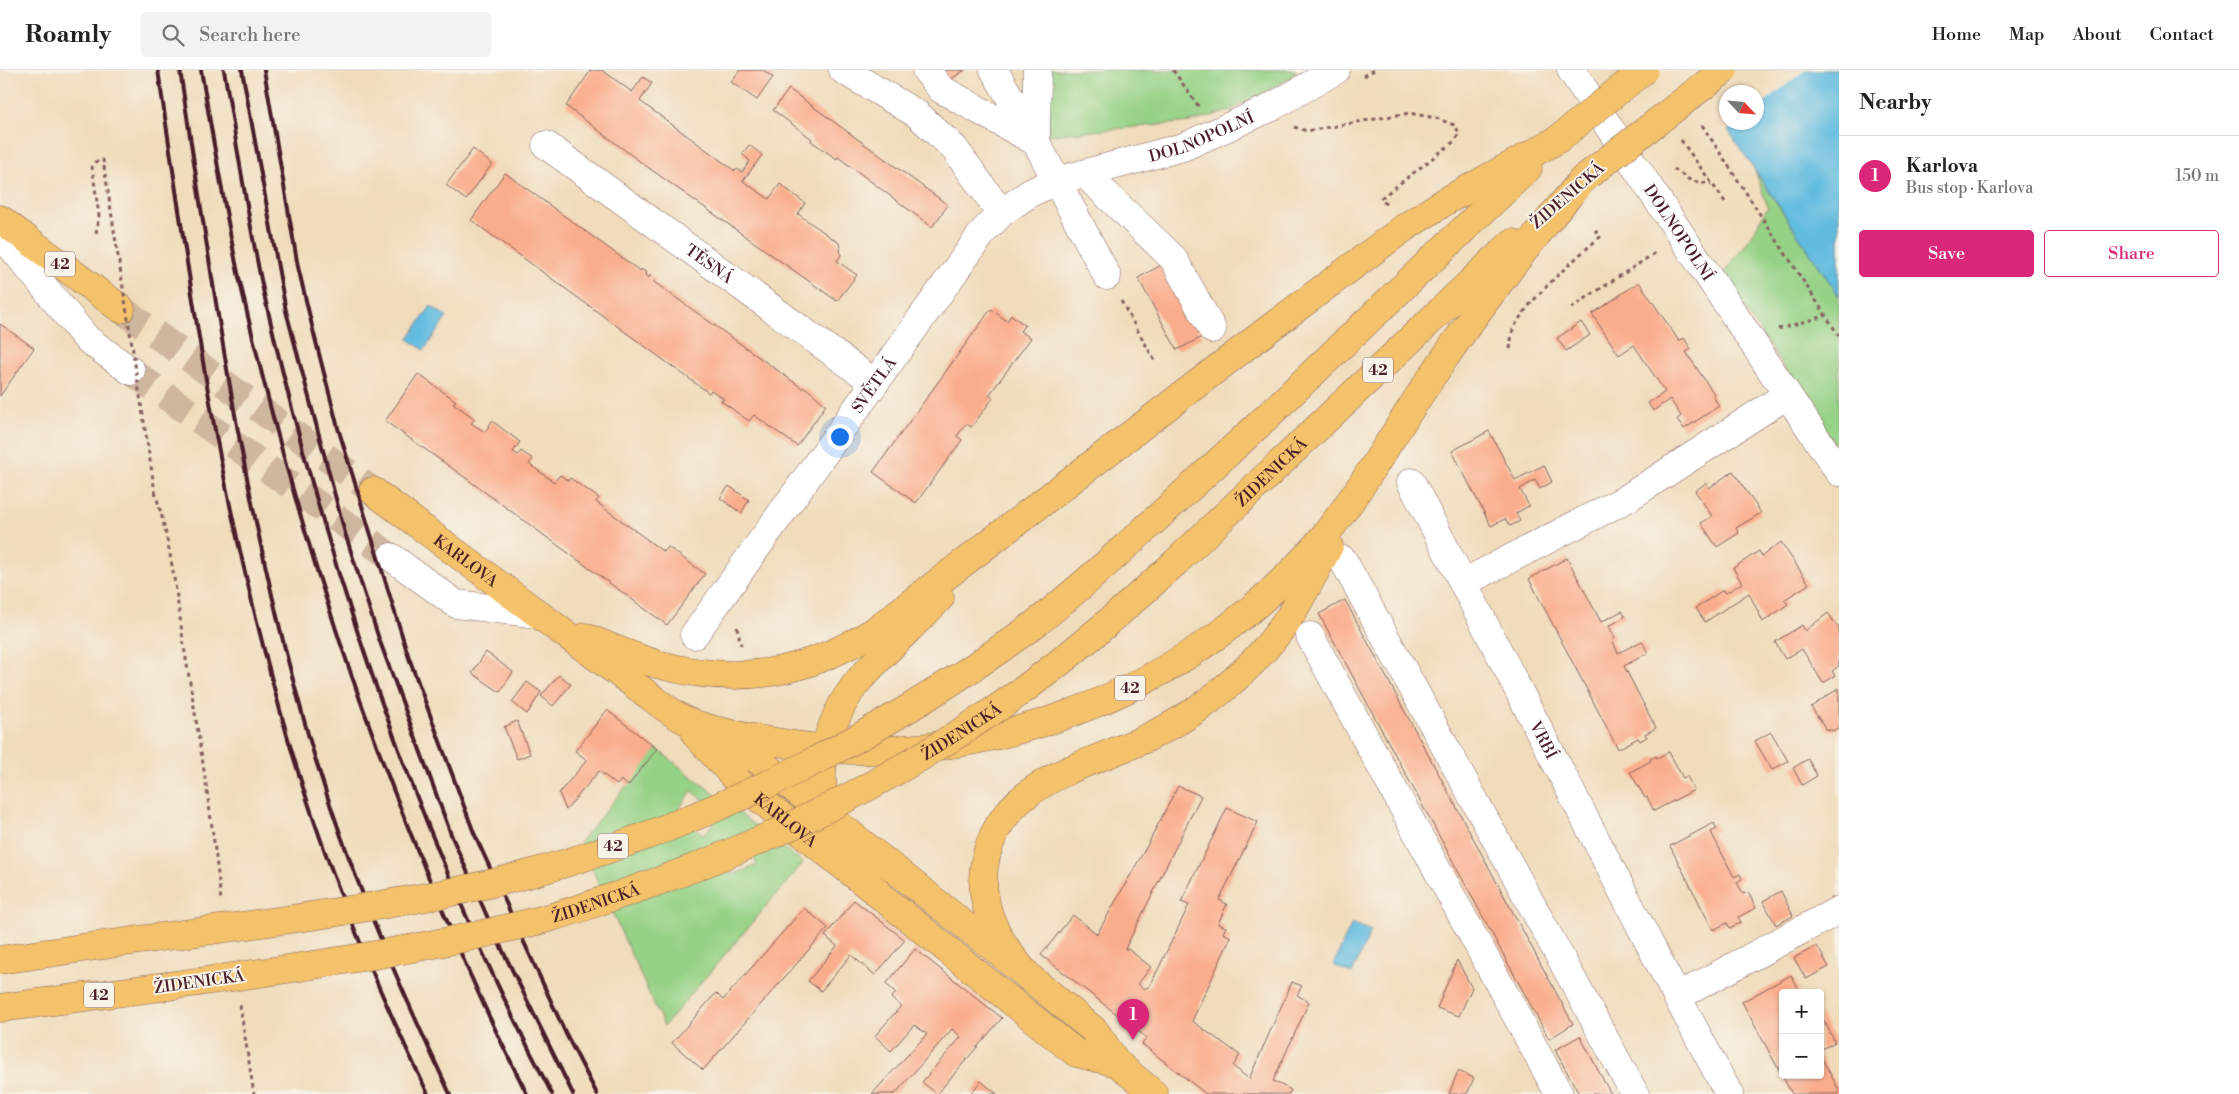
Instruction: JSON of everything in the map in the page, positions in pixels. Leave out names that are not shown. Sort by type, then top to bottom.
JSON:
[{"type":"main road","name":"42","points":[[0,960],[371,907],[444,893],[533,872],[659,831],[769,784],[879,726],[967,672],[1033,625],[1094,575],[1253,430],[1557,140],[1644,70]]},
{"type":"main road","name":"ŽIDENICKÁ","points":[[0,1008],[198,982],[384,954],[474,936],[554,916],[675,876],[796,825],[904,768],[1000,706],[1124,609],[1583,179],[1724,70]]},
{"type":"main road","name":"42","points":[[546,620],[654,663],[677,669],[727,676],[777,672],[826,657],[850,646],[873,632],[1281,319],[1404,228],[1446,201],[1557,140]]},
{"type":"main road","name":"42","points":[[682,719],[752,738],[825,749],[911,748],[993,736],[1042,724],[1110,698],[1186,657],[1222,632],[1257,603],[1289,574],[1318,542],[1365,482],[1434,373],[1480,308],[1525,248],[1583,179]]},
{"type":"main road","name":"42","points":[[0,220],[121,308]]},
{"type":"main road","points":[[1030,978],[1014,961],[1001,941],[986,905],[983,882],[986,857],[1000,823],[1026,794],[1082,764],[1148,737],[1205,704],[1230,684],[1253,662],[1292,613],[1365,482]]},
{"type":"main road","name":"KARLOVA","points":[[373,491],[682,719],[758,760],[1095,1031],[1117,1063],[1154,1094]]},
{"type":"main road","points":[[880,895],[862,877],[847,857],[828,816],[822,789],[821,769],[833,724],[845,700],[860,680],[1014,525]]},
{"type":"main road","name":"KARLOVA","points":[[682,719],[740,783],[1076,1053],[1117,1063]]},
{"type":"street","points":[[843,70],[917,114],[954,148],[1001,213]]},
{"type":"street","points":[[926,70],[941,89],[1036,142]]},
{"type":"street","points":[[994,70],[1036,142],[1107,276]]},
{"type":"street","points":[[1036,142],[1037,70]]},
{"type":"street","name":"DOLNOPOLNÍ","points":[[1571,70],[1839,472]]},
{"type":"street","name":"DOLNOPOLNÍ","points":[[1056,181],[1183,147],[1270,108],[1339,73]]},
{"type":"street","name":"TĚSNÁ","points":[[546,145],[875,383]]},
{"type":"street","points":[[1084,174],[1174,258],[1212,329]]},
{"type":"street","name":"SVĚTLÁ","points":[[694,635],[983,232],[1001,213],[1030,193],[1056,181]]},
{"type":"street","points":[[0,233],[87,340],[131,371]]},
{"type":"street","points":[[1463,583],[1626,499],[1787,395]]},
{"type":"street","name":"VRBÍ","points":[[1410,482],[1677,997],[1730,1094]]},
{"type":"street","points":[[391,557],[456,604],[546,620]]},
{"type":"street","points":[[1343,560],[1636,1094]]},
{"type":"street","points":[[1310,636],[1558,1094]]},
{"type":"street","points":[[1677,997],[1839,910]]},
{"type":"path","points":[[1173,70],[1216,132]]},
{"type":"path","points":[[1339,73],[1374,70]]},
{"type":"path","points":[[1270,108],[1277,122],[1307,132],[1410,113],[1436,118],[1454,125],[1459,132],[1456,140],[1381,198],[1388,208]]},
{"type":"path","points":[[1698,119],[1839,336]]},
{"type":"path","points":[[96,233],[99,216],[92,166],[95,162],[103,160],[155,492],[165,524],[212,821],[222,907]]},
{"type":"path","points":[[1510,349],[1514,330],[1527,308],[1571,262],[1600,237],[1593,227]]},
{"type":"path","points":[[1571,308],[1681,235]]},
{"type":"path","points":[[1107,276],[1156,363]]},
{"type":"path","points":[[1749,336],[1825,316]]},
{"type":"path","points":[[238,997],[254,1094]]},
{"type":"green space","points":[[1048,70],[1296,70],[1292,77],[1229,111],[1191,122],[1048,135]]},
{"type":"green space","points":[[1755,171],[1839,296],[1839,450],[1722,275],[1746,244],[1768,207]]},
{"type":"green space","points":[[657,749],[803,863],[664,1026],[580,842]],"holes":[[[692,791],[721,813],[704,835],[676,813]],[[744,832],[757,865],[732,875],[719,842]]]},
{"type":"water","points":[[1688,70],[1839,70],[1839,296],[1728,130],[1764,130],[1764,85],[1719,85],[1719,116]]},
{"type":"water","points":[[431,306],[447,317],[424,350],[408,339]]},
{"type":"water","points":[[1352,923],[1371,931],[1352,974],[1333,965]]},
{"type":"pier","points":[[1685,70],[1805,70],[1764,102],[1764,85],[1719,85],[1719,123]]},
{"type":"building","points":[[591,70],[602,70],[632,92],[643,77],[652,83],[640,101],[735,171],[737,169],[742,172],[750,161],[742,154],[749,145],[762,155],[743,181],[769,199],[780,184],[805,203],[798,214],[839,243],[841,255],[837,261],[857,275],[837,301],[646,166],[566,106]]},
{"type":"building","points":[[740,70],[763,70],[773,77],[757,100],[731,82]]},
{"type":"building","points":[[938,70],[965,70],[945,83]]},
{"type":"building","points":[[789,89],[948,205],[932,227],[838,157],[837,159],[811,141],[812,139],[773,110]]},
{"type":"building","points":[[473,149],[492,164],[466,200],[446,185]]},
{"type":"building","points":[[505,173],[640,271],[641,269],[647,273],[645,275],[649,278],[650,275],[656,279],[654,282],[802,388],[806,388],[826,405],[797,446],[754,415],[749,421],[721,401],[724,399],[711,390],[709,393],[471,220]]},
{"type":"building","points":[[1163,264],[1202,337],[1177,350],[1138,278]]},
{"type":"building","points":[[1639,282],[1679,341],[1684,338],[1691,349],[1686,352],[1714,394],[1713,396],[1719,406],[1684,429],[1677,419],[1681,416],[1670,399],[1653,411],[1648,403],[1665,392],[1634,345],[1619,355],[1592,314]]},
{"type":"building","points":[[991,309],[1007,321],[1011,315],[1025,325],[1020,331],[1031,338],[989,395],[993,398],[976,421],[971,427],[966,424],[957,436],[962,440],[916,503],[873,472]]},
{"type":"building","points":[[1581,322],[1590,335],[1566,351],[1557,338]]},
{"type":"building","points":[[0,324],[34,348],[0,396]]},
{"type":"building","points":[[418,374],[456,401],[453,403],[475,419],[471,423],[485,432],[492,421],[520,442],[513,452],[518,455],[521,451],[533,459],[529,464],[554,482],[560,475],[568,481],[570,478],[599,498],[596,502],[664,552],[668,547],[705,574],[667,625],[385,421]]},
{"type":"building","points":[[1489,431],[1515,480],[1544,465],[1552,482],[1540,489],[1535,480],[1520,489],[1529,506],[1516,513],[1520,521],[1510,526],[1505,519],[1491,526],[1452,451]]},
{"type":"building","points":[[1733,471],[1761,513],[1736,528],[1739,533],[1717,547],[1701,523],[1712,516],[1695,491],[1706,483],[1709,488]]},
{"type":"building","points":[[729,486],[749,500],[741,513],[720,498]]},
{"type":"building","points":[[1781,542],[1809,584],[1784,600],[1788,604],[1763,622],[1749,593],[1705,622],[1696,608],[1723,590],[1726,593],[1742,583],[1733,568],[1759,551],[1762,556]]},
{"type":"building","points":[[1567,558],[1601,622],[1622,611],[1625,617],[1609,626],[1615,638],[1612,640],[1618,653],[1642,641],[1648,653],[1624,666],[1656,728],[1645,734],[1647,737],[1640,741],[1638,738],[1618,749],[1529,579]]},
{"type":"building","points":[[1345,600],[1573,1024],[1549,1039],[1319,614]]},
{"type":"building","points":[[1828,613],[1839,629],[1839,666],[1832,671],[1835,676],[1823,683],[1802,649],[1785,659],[1775,642],[1802,625],[1805,631]]},
{"type":"building","points":[[486,652],[513,672],[500,692],[472,673]]},
{"type":"building","points":[[559,675],[571,684],[553,706],[541,696]]},
{"type":"building","points":[[527,682],[541,692],[527,714],[512,702]]},
{"type":"building","points":[[1839,688],[1839,727],[1833,731],[1826,729],[1811,707]]},
{"type":"building","points":[[607,710],[657,749],[628,786],[621,780],[617,785],[599,771],[566,810],[559,793],[587,760],[575,751]]},
{"type":"building","points":[[517,721],[530,754],[517,759],[504,727]]},
{"type":"building","points":[[1771,732],[1788,761],[1772,770],[1755,741]]},
{"type":"building","points":[[1669,752],[1683,778],[1687,776],[1694,790],[1654,811],[1630,772],[1651,761],[1650,759]]},
{"type":"building","points":[[1808,759],[1817,776],[1802,785],[1793,768]]},
{"type":"building","points":[[1178,786],[1201,796],[1125,949],[1128,949],[1151,967],[1138,984],[1144,989],[1150,986],[1189,905],[1181,902],[1227,808],[1258,822],[1219,900],[1227,904],[1218,924],[1226,927],[1223,933],[1231,937],[1192,1021],[1240,1055],[1233,1066],[1249,1079],[1292,982],[1302,986],[1297,995],[1309,1002],[1273,1081],[1291,1090],[1289,1094],[1206,1094],[1142,1044],[1147,1038],[1041,955],[1073,915],[1097,934],[1148,844]]},
{"type":"building","points":[[1714,823],[1717,829],[1711,832],[1734,877],[1740,874],[1742,879],[1737,882],[1743,894],[1748,892],[1756,908],[1738,917],[1741,922],[1730,928],[1727,923],[1713,930],[1670,846]]},
{"type":"building","points":[[1781,891],[1793,916],[1776,925],[1763,901]]},
{"type":"building","points":[[854,900],[905,940],[875,975],[851,955],[821,991],[808,981],[837,946],[825,936]]},
{"type":"building","points":[[804,908],[828,928],[703,1070],[672,1043],[716,993],[723,1000]]},
{"type":"building","points":[[1817,946],[1829,967],[1806,979],[1794,958]]},
{"type":"building","points":[[915,949],[1002,1018],[937,1094],[922,1082],[961,1037],[952,1029],[895,1094],[872,1094],[927,1034],[914,1025],[891,1051],[875,1036],[901,1006],[891,998],[896,993],[886,984]]},
{"type":"building","points":[[1457,960],[1472,988],[1459,1016],[1437,1008]]},
{"type":"building","points":[[1791,975],[1799,989],[1779,989],[1779,1070],[1742,1002]]},
{"type":"building","points":[[1824,1021],[1835,1042],[1824,1048]]},
{"type":"building","points":[[1580,1036],[1611,1094],[1579,1094],[1555,1050]]},
{"type":"building","points":[[1824,1062],[1839,1090],[1839,1094],[1792,1094],[1784,1079],[1824,1079]]},
{"type":"building","points":[[1458,1071],[1474,1078],[1467,1094],[1449,1094]]},
{"type":"building","points":[[981,1081],[997,1094],[970,1094]]},
{"type":"tunnel","points":[[121,309],[373,491]]},
{"type":"tunnel","points":[[131,371],[391,557]]},
{"type":"railway","points":[[158,70],[190,282],[218,446],[242,560],[270,673],[294,760],[345,905],[364,953],[428,1094]]},
{"type":"railway","points":[[180,70],[234,408],[267,575],[287,659],[310,741],[339,832],[391,964],[450,1094]]},
{"type":"railway","points":[[201,70],[233,248],[257,354],[277,434],[324,592],[350,671],[407,826],[470,975],[527,1094]]},
{"type":"railway","points":[[224,70],[264,294],[289,398],[317,501],[348,603],[382,704],[419,804],[460,902],[504,999],[552,1094]]},
{"type":"railway","points":[[242,70],[286,311],[345,533],[379,639],[452,837],[498,941],[573,1094]]},
{"type":"railway","points":[[264,70],[298,267],[314,334],[338,428],[409,658],[474,833],[566,1034],[597,1094]]},
{"type":"place","name":"Karlova","points":[[1133,1040]]}]
